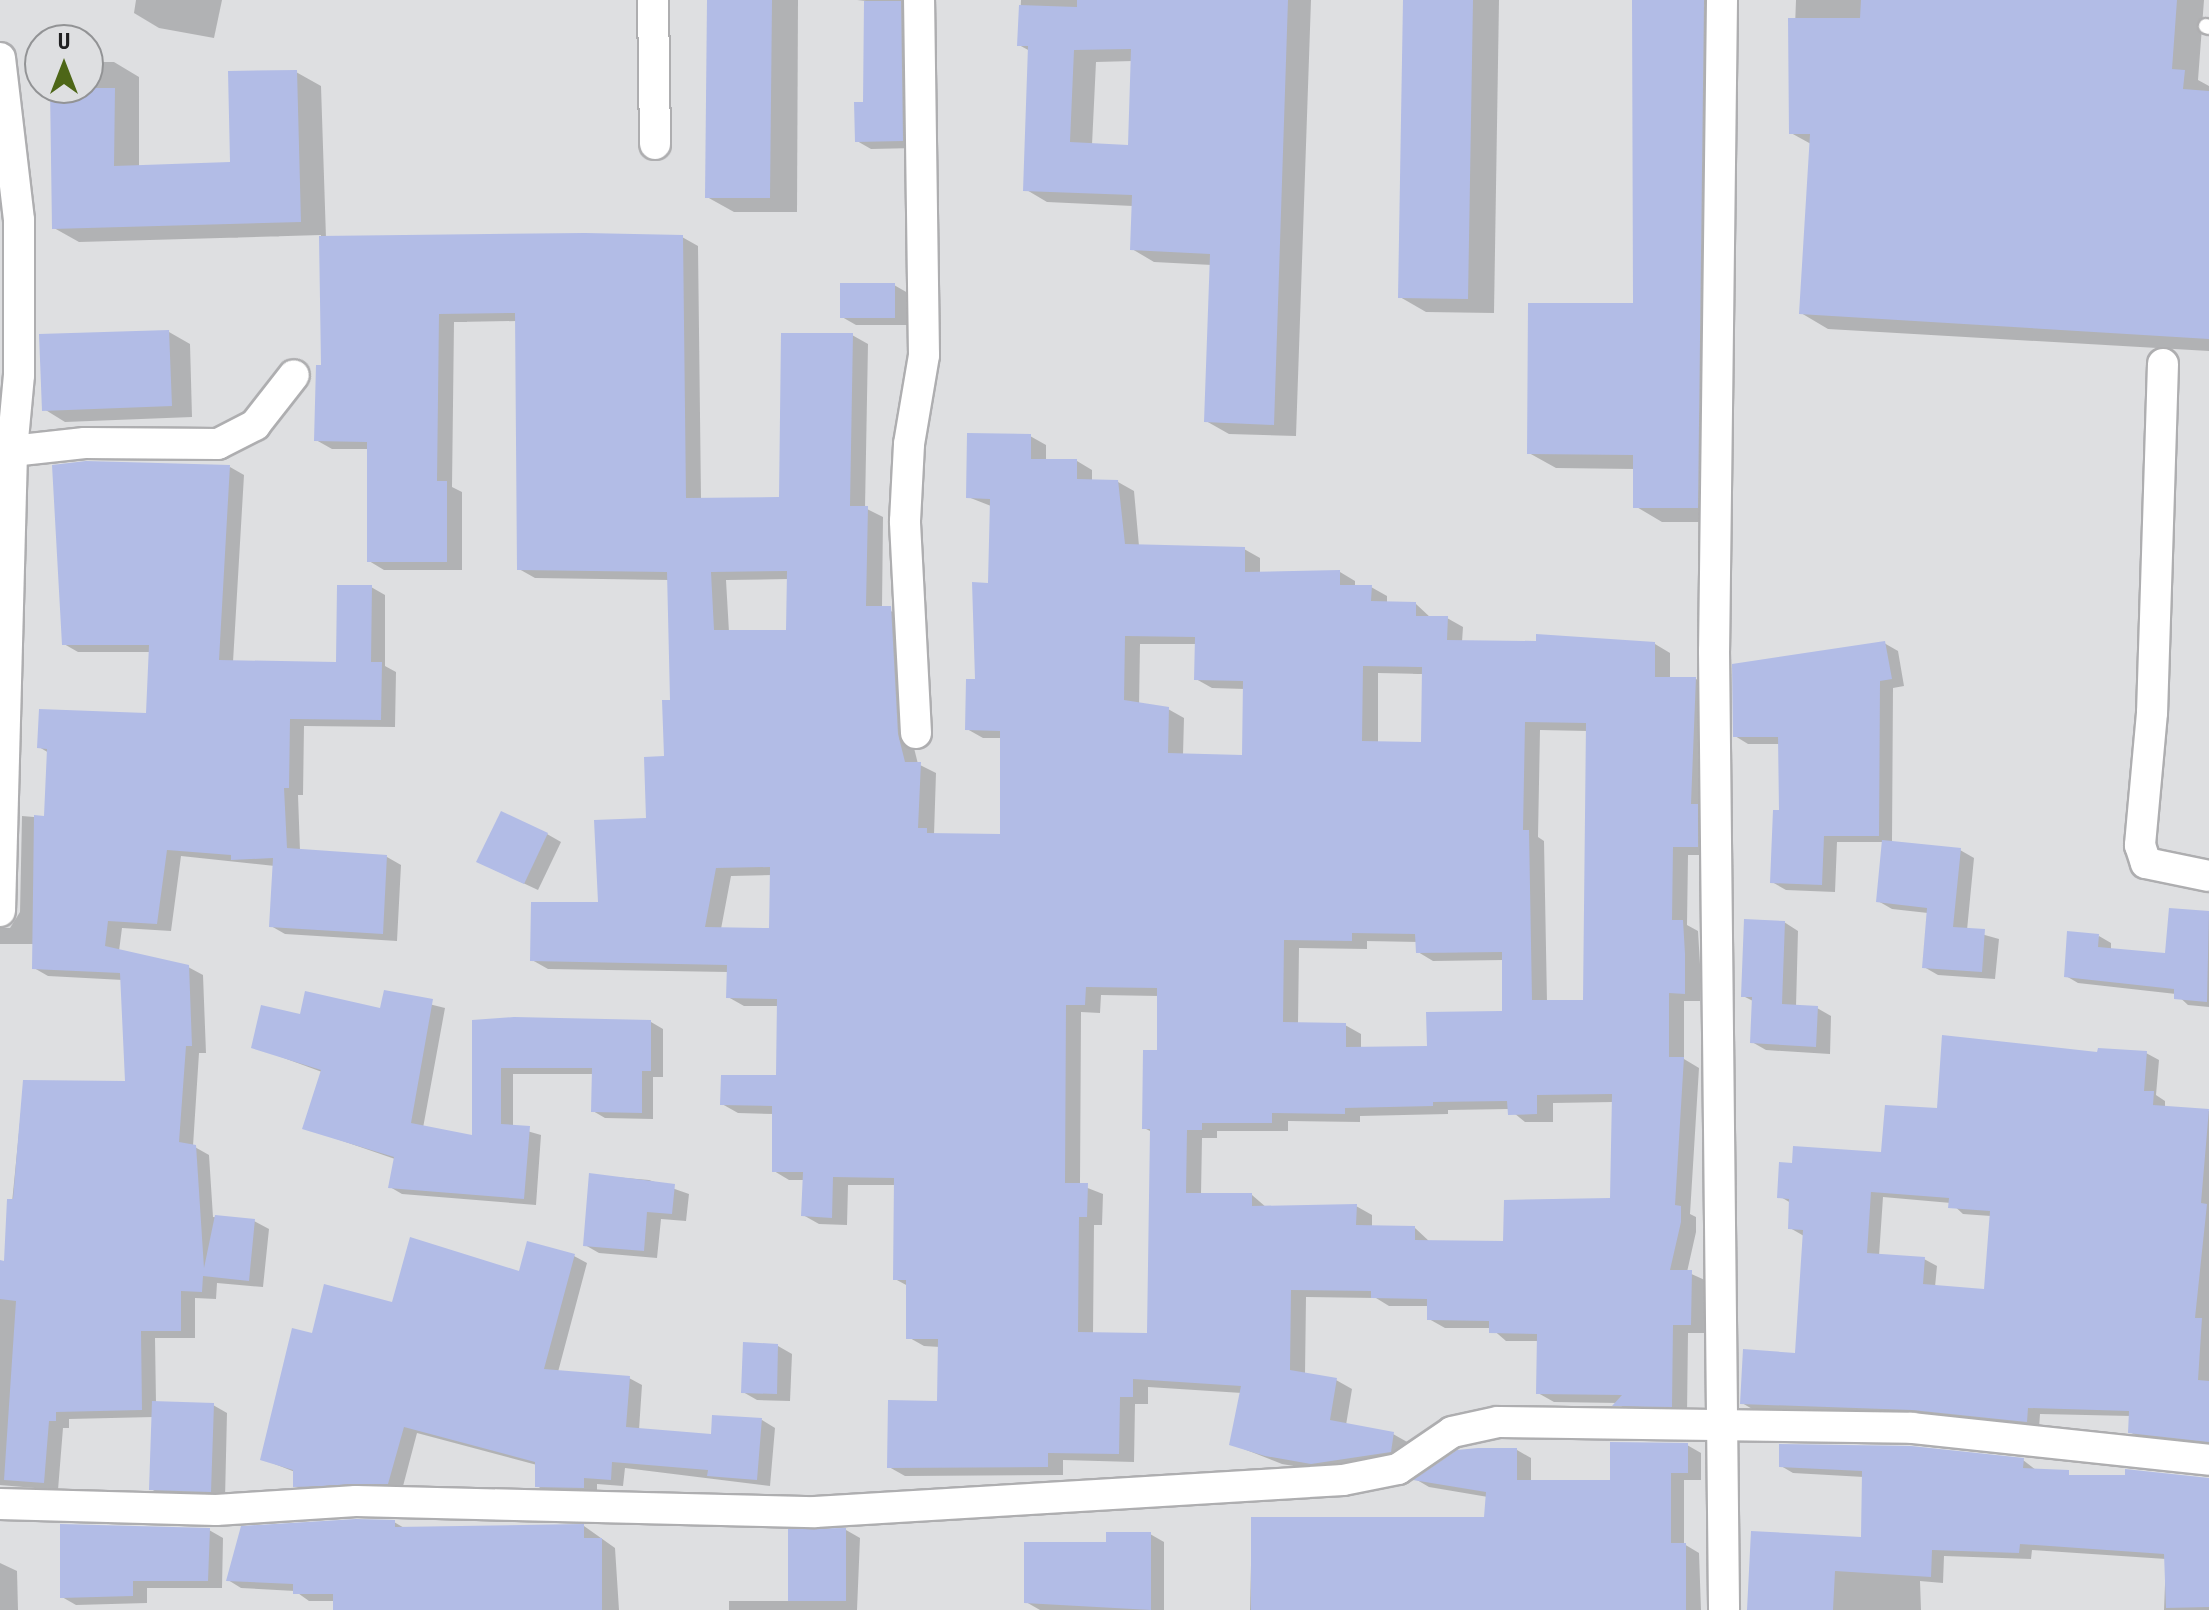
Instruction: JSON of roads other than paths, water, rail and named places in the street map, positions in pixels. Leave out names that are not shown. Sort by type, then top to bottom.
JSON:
[{"type":"street","points":[[653,0],[655,144]]},
{"type":"street","points":[[916,733],[905,521],[909,444],[924,355],[919,0]]},
{"type":"street","points":[[1722,0],[1714,651],[1724,1610]]},
{"type":"street","points":[[0,58],[19,220],[19,375],[12,451],[0,911]]},
{"type":"street","points":[[2163,364],[2152,713],[2140,845],[2146,863],[2209,876]]},
{"type":"street","points":[[12,451],[85,443],[218,444],[255,425],[294,375]]},
{"type":"street","points":[[0,1504],[216,1510],[356,1501],[815,1512],[1343,1480],[1398,1469],[1452,1432],[1476,1423],[1912,1428],[2209,1460]]}]
